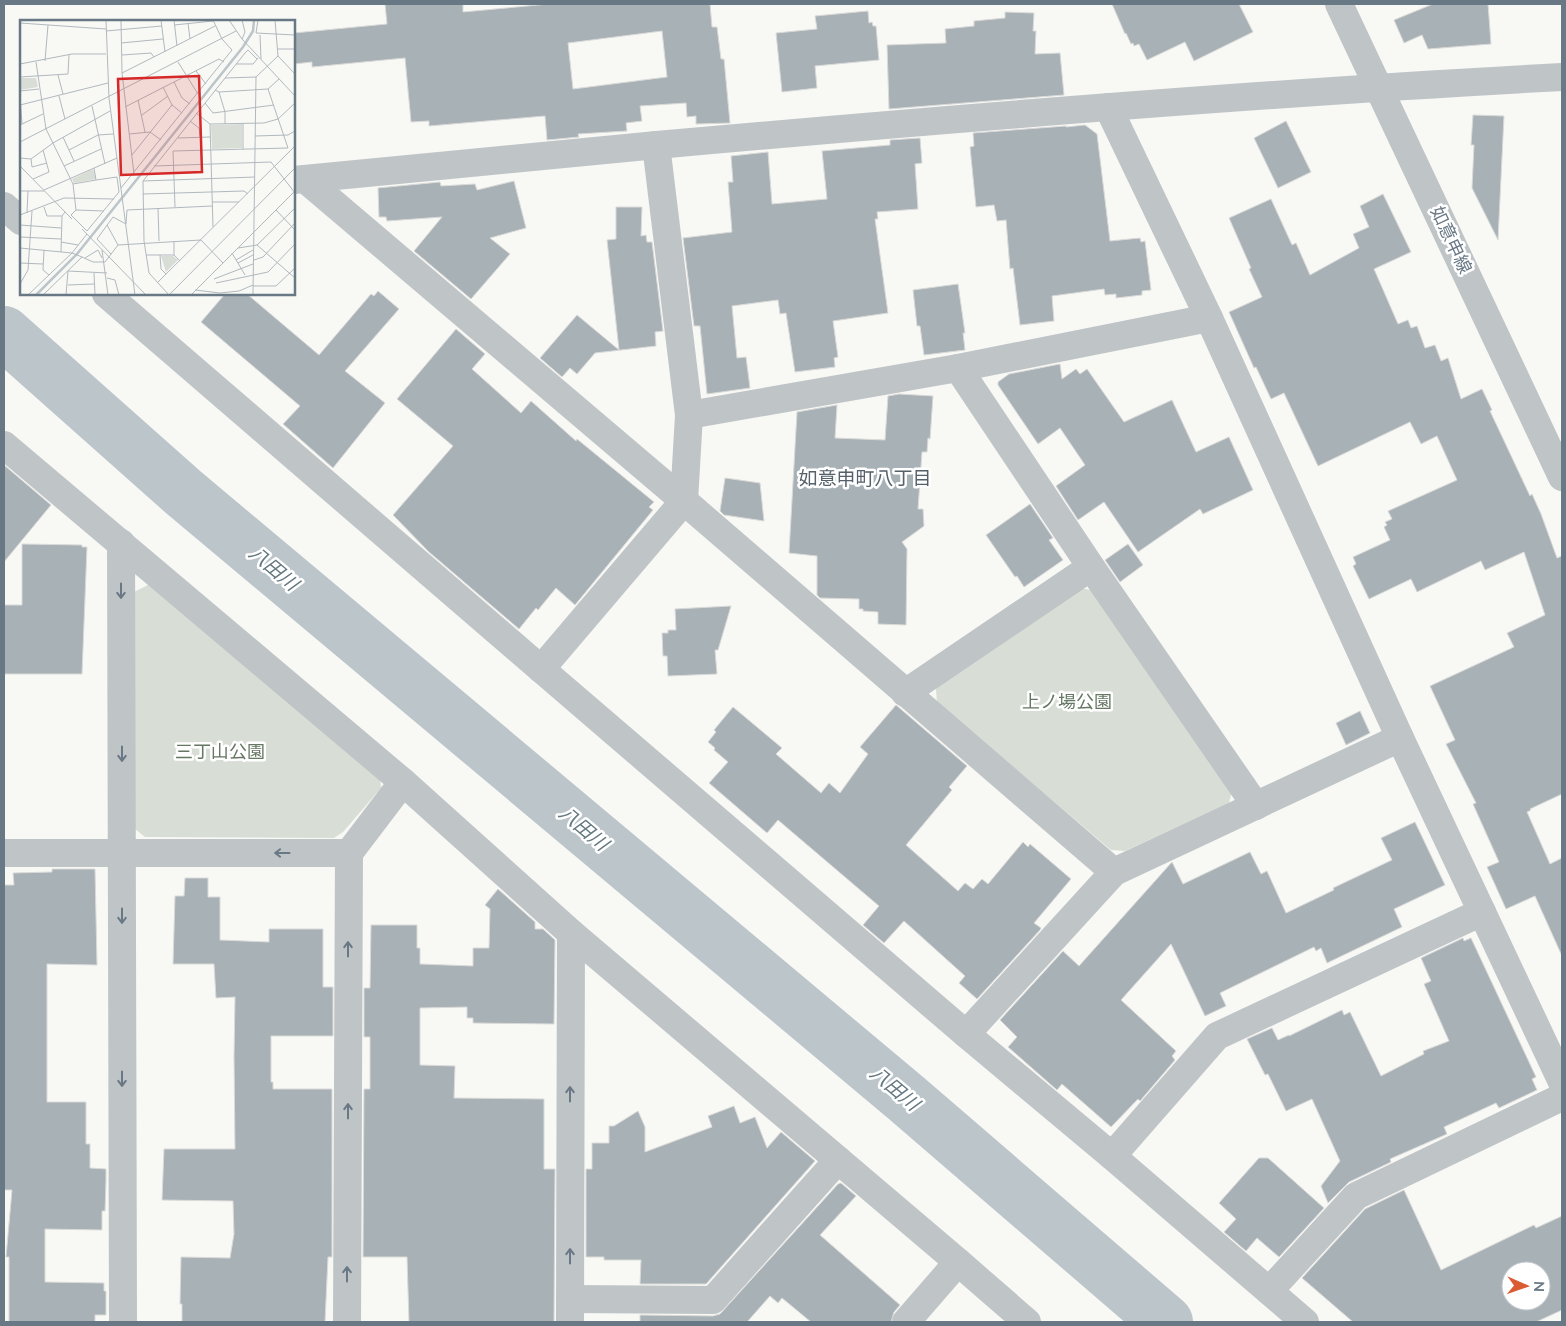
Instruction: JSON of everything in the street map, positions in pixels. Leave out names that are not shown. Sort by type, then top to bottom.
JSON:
[{"type":"street","name":"如意申線","points":[[1339,4],[1380,87],[1562,477]]},
{"type":"street","points":[[299,179],[656,145],[1108,107],[1380,87],[1562,77]]},
{"type":"street","points":[[1108,107],[1209,318],[1400,738],[1562,1082]]},
{"type":"street","points":[[541,669],[684,501],[689,415],[656,145]]},
{"type":"street","points":[[299,179],[684,501],[1114,872]]},
{"type":"street","points":[[4,205],[20,203]]},
{"type":"street","points":[[4,205],[20,220]]},
{"type":"street","points":[[107,295],[966,1034],[1306,1322]]},
{"type":"street","points":[[689,415],[958,368],[1209,318]]},
{"type":"street","points":[[958,368],[1091,567],[1256,806]]},
{"type":"street","points":[[4,445],[403,782],[571,933],[1027,1322]]},
{"type":"street","points":[[121,543],[123,1322]]},
{"type":"street","points":[[905,692],[1091,567]]},
{"type":"street","points":[[966,1034],[1114,872],[1400,738]]},
{"type":"street","points":[[347,1322],[349,853],[403,782]]},
{"type":"street","points":[[4,853],[349,853]]},
{"type":"street","points":[[1112,1156],[1217,1036],[1482,912]]},
{"type":"street","points":[[571,933],[570,1310],[713,1300],[838,1160]]},
{"type":"street","points":[[1269,1290],[1356,1196],[1562,1097]]},
{"type":"street","points":[[906,1322],[958,1262]]},
{"type":"green space","name":"三丁山公園","points":[[154,582],[380,777],[381,788],[343,832],[334,838],[145,837],[135,829],[134,592]]},
{"type":"green space","name":"上ノ場公園","points":[[1080,588],[1092,590],[1232,791],[1229,803],[1125,851],[1111,850],[937,703],[936,688]]},
{"type":"building","points":[[385,4],[463,4],[463,12],[549,4],[710,4],[712,27],[717,27],[721,59],[724,59],[730,123],[696,124],[696,116],[687,117],[686,103],[640,106],[642,121],[626,123],[627,131],[578,134],[579,137],[547,140],[545,116],[429,126],[429,121],[411,122],[405,58],[312,67],[312,62],[295,64],[295,33],[387,24]],"holes":[[[662,31],[667,77],[573,89],[568,43]]]},
{"type":"building","points":[[1112,4],[1239,4],[1253,32],[1194,61],[1185,42],[1147,60],[1139,44],[1134,46],[1133,43],[1131,44]]},
{"type":"building","points":[[1433,4],[1488,4],[1491,44],[1428,49],[1422,35],[1404,43],[1394,20]]},
{"type":"building","points":[[868,11],[869,23],[872,22],[873,26],[876,26],[879,60],[815,66],[817,88],[782,92],[776,33],[817,29],[815,16]]},
{"type":"building","points":[[1005,12],[1034,13],[1033,31],[1036,31],[1035,54],[1060,53],[1064,95],[889,109],[887,45],[946,43],[945,29],[974,26],[974,21],[1005,18]]},
{"type":"building","points":[[1473,115],[1504,116],[1498,240],[1472,188],[1474,145],[1471,145]]},
{"type":"building","points":[[1286,121],[1311,172],[1278,188],[1254,138]]},
{"type":"building","points":[[1085,125],[1097,134],[1110,241],[1140,238],[1141,242],[1145,241],[1151,290],[1142,291],[1142,295],[1116,298],[1116,294],[1105,295],[1104,289],[1052,296],[1054,321],[1020,325],[1013,268],[1010,269],[1006,220],[997,221],[994,205],[976,207],[970,147],[974,146],[973,133]]},
{"type":"building","points":[[920,138],[922,163],[915,164],[918,209],[877,212],[878,219],[875,219],[888,313],[833,321],[838,357],[834,358],[835,367],[795,372],[786,313],[780,314],[778,300],[732,306],[737,358],[746,357],[750,388],[707,394],[700,326],[694,326],[683,238],[732,232],[728,182],[733,182],[731,156],[768,152],[772,204],[827,199],[822,151],[890,145],[890,140]]},
{"type":"building","points":[[514,181],[526,228],[490,238],[510,254],[471,299],[414,251],[442,217],[387,221],[386,217],[379,217],[378,188],[440,182],[441,186],[475,184],[477,190]]},
{"type":"building","points":[[1383,194],[1411,252],[1374,269],[1398,324],[1408,320],[1411,328],[1417,326],[1425,348],[1435,345],[1441,361],[1448,358],[1461,399],[1482,389],[1492,410],[1490,411],[1530,496],[1532,494],[1541,514],[1557,558],[1562,556],[1562,794],[1527,812],[1550,864],[1562,858],[1562,956],[1535,896],[1506,909],[1487,867],[1499,862],[1473,804],[1476,803],[1446,744],[1455,740],[1430,686],[1514,647],[1507,633],[1545,615],[1524,552],[1485,570],[1481,561],[1417,592],[1411,579],[1369,599],[1353,566],[1356,564],[1353,557],[1390,540],[1384,527],[1387,525],[1385,522],[1392,519],[1388,511],[1457,480],[1437,436],[1421,444],[1410,422],[1318,466],[1284,393],[1271,399],[1256,367],[1254,368],[1229,312],[1262,297],[1229,218],[1271,199],[1292,245],[1296,243],[1310,275],[1359,248],[1353,234],[1369,227],[1360,206]]},
{"type":"building","points":[[616,207],[642,207],[641,236],[646,235],[647,242],[652,242],[663,331],[655,332],[656,346],[595,353],[577,374],[570,368],[562,377],[540,358],[577,315],[619,350],[607,240],[616,239]]},
{"type":"building","points":[[958,284],[965,333],[963,333],[965,350],[924,355],[920,326],[917,326],[913,290]]},
{"type":"building","points":[[378,291],[399,309],[345,371],[385,403],[333,468],[283,424],[300,406],[201,322],[224,295],[248,295],[319,355],[371,294],[374,296]]},
{"type":"building","points":[[456,329],[485,354],[472,369],[521,413],[531,401],[576,441],[577,439],[654,502],[649,507],[653,510],[575,605],[556,588],[519,629],[429,552],[393,515],[453,446],[397,399]]},
{"type":"building","points":[[1060,364],[1062,379],[1076,369],[1080,374],[1087,369],[1124,422],[1172,400],[1196,452],[1229,437],[1253,490],[1203,514],[1200,509],[1138,552],[1104,502],[1078,520],[1056,486],[1085,465],[1060,428],[1038,444],[998,385],[998,382],[1009,374]]},
{"type":"building","points":[[899,394],[933,396],[930,439],[928,438],[927,452],[922,452],[918,509],[923,509],[924,526],[902,542],[907,549],[906,625],[878,624],[878,612],[859,609],[859,599],[820,598],[817,595],[817,556],[789,553],[797,412],[837,405],[835,438],[885,440],[888,396]]},
{"type":"building","points":[[4,465],[51,505],[4,562]]},
{"type":"building","points":[[725,478],[760,483],[764,521],[724,515],[720,511]]},
{"type":"building","points":[[1030,504],[1053,538],[1049,540],[1063,560],[1024,587],[986,535]]},
{"type":"building","points":[[22,544],[82,545],[82,547],[87,547],[82,674],[4,674],[4,605],[22,605]]},
{"type":"building","points":[[1128,544],[1143,565],[1120,582],[1105,560]]},
{"type":"building","points":[[731,606],[718,650],[715,650],[717,674],[668,676],[667,656],[663,656],[662,633],[668,633],[668,630],[676,630],[675,609]]},
{"type":"building","points":[[896,705],[967,766],[949,787],[952,790],[906,845],[958,891],[965,883],[973,889],[982,879],[988,884],[1023,842],[1028,847],[1030,844],[1071,879],[1034,923],[1041,928],[1040,930],[977,999],[959,983],[965,976],[904,921],[884,943],[863,925],[879,906],[778,820],[767,833],[709,783],[728,762],[708,742],[716,732],[714,730],[733,707],[782,748],[776,754],[821,793],[829,783],[840,793],[868,754],[860,747]]},
{"type":"building","points":[[1360,711],[1370,733],[1346,745],[1336,723]]},
{"type":"building","points":[[1415,822],[1445,885],[1394,909],[1402,927],[1327,963],[1321,948],[1316,951],[1314,947],[1220,993],[1226,1006],[1205,1016],[1171,944],[1121,1000],[1176,1051],[1172,1056],[1175,1060],[1140,1101],[1138,1099],[1111,1127],[1062,1084],[1057,1090],[1008,1047],[1017,1037],[1000,1020],[1063,951],[1079,966],[1172,862],[1183,884],[1250,852],[1261,874],[1267,871],[1286,913],[1392,860],[1381,838]]},
{"type":"building","points":[[52,869],[95,869],[97,965],[47,964],[47,1102],[86,1102],[86,1144],[90,1144],[90,1168],[106,1169],[106,1180],[105,1211],[102,1211],[102,1230],[45,1229],[45,1282],[104,1283],[106,1315],[95,1315],[95,1322],[9,1322],[9,1257],[6,1257],[12,1190],[4,1190],[4,885],[14,885],[13,873],[52,872]]},
{"type":"building","points":[[185,878],[208,878],[208,897],[220,897],[220,940],[269,942],[269,929],[323,929],[323,987],[333,987],[333,1036],[271,1036],[271,1082],[273,1082],[273,1089],[332,1089],[332,1257],[328,1257],[325,1322],[182,1322],[182,1304],[180,1304],[181,1257],[230,1258],[234,1234],[233,1201],[162,1200],[164,1149],[235,1149],[235,997],[216,998],[214,964],[173,964],[175,896],[184,896]]},
{"type":"building","points":[[498,889],[535,922],[535,929],[543,929],[555,940],[554,1024],[473,1023],[473,1018],[467,1018],[467,1007],[420,1008],[420,1065],[455,1066],[454,1098],[544,1099],[544,1169],[555,1169],[554,1322],[409,1322],[407,1257],[363,1257],[364,1089],[370,1089],[370,1037],[364,1037],[364,988],[370,988],[371,925],[417,925],[417,948],[420,948],[420,964],[473,966],[473,948],[489,948],[490,909],[485,905]]},
{"type":"building","points":[[1463,938],[1464,941],[1471,938],[1536,1077],[1532,1079],[1537,1090],[1499,1108],[1496,1103],[1444,1127],[1447,1134],[1390,1159],[1391,1162],[1349,1182],[1328,1203],[1321,1186],[1340,1161],[1312,1099],[1286,1111],[1268,1074],[1265,1075],[1247,1039],[1272,1028],[1278,1040],[1342,1010],[1344,1015],[1350,1012],[1381,1076],[1424,1054],[1423,1051],[1449,1041],[1424,984],[1431,981],[1421,958]]},
{"type":"building","points":[[734,1106],[740,1123],[755,1117],[767,1148],[781,1132],[815,1161],[706,1284],[640,1284],[641,1260],[604,1260],[604,1257],[586,1257],[586,1169],[592,1169],[592,1143],[609,1143],[609,1126],[614,1126],[638,1111],[645,1127],[645,1152],[712,1127],[708,1116]]},
{"type":"building","points":[[1259,1158],[1268,1158],[1324,1208],[1279,1257],[1257,1238],[1246,1251],[1224,1232],[1236,1219],[1219,1203]]},
{"type":"building","points":[[841,1183],[856,1196],[820,1235],[900,1305],[894,1312],[891,1322],[811,1322],[782,1298],[778,1303],[770,1296],[747,1322],[640,1322],[640,1315],[713,1316],[720,1314],[838,1184]]},
{"type":"building","points":[[1404,1190],[1441,1270],[1534,1225],[1536,1228],[1562,1216],[1562,1310],[1536,1322],[1353,1322],[1302,1278],[1365,1209]]},
{"type":"waterway","name":"八田川","points":[[4,333],[183,492],[906,1098],[1166,1322]]},
{"type":"district","name":"如意申町八丁目","points":[[865,478]]}]
